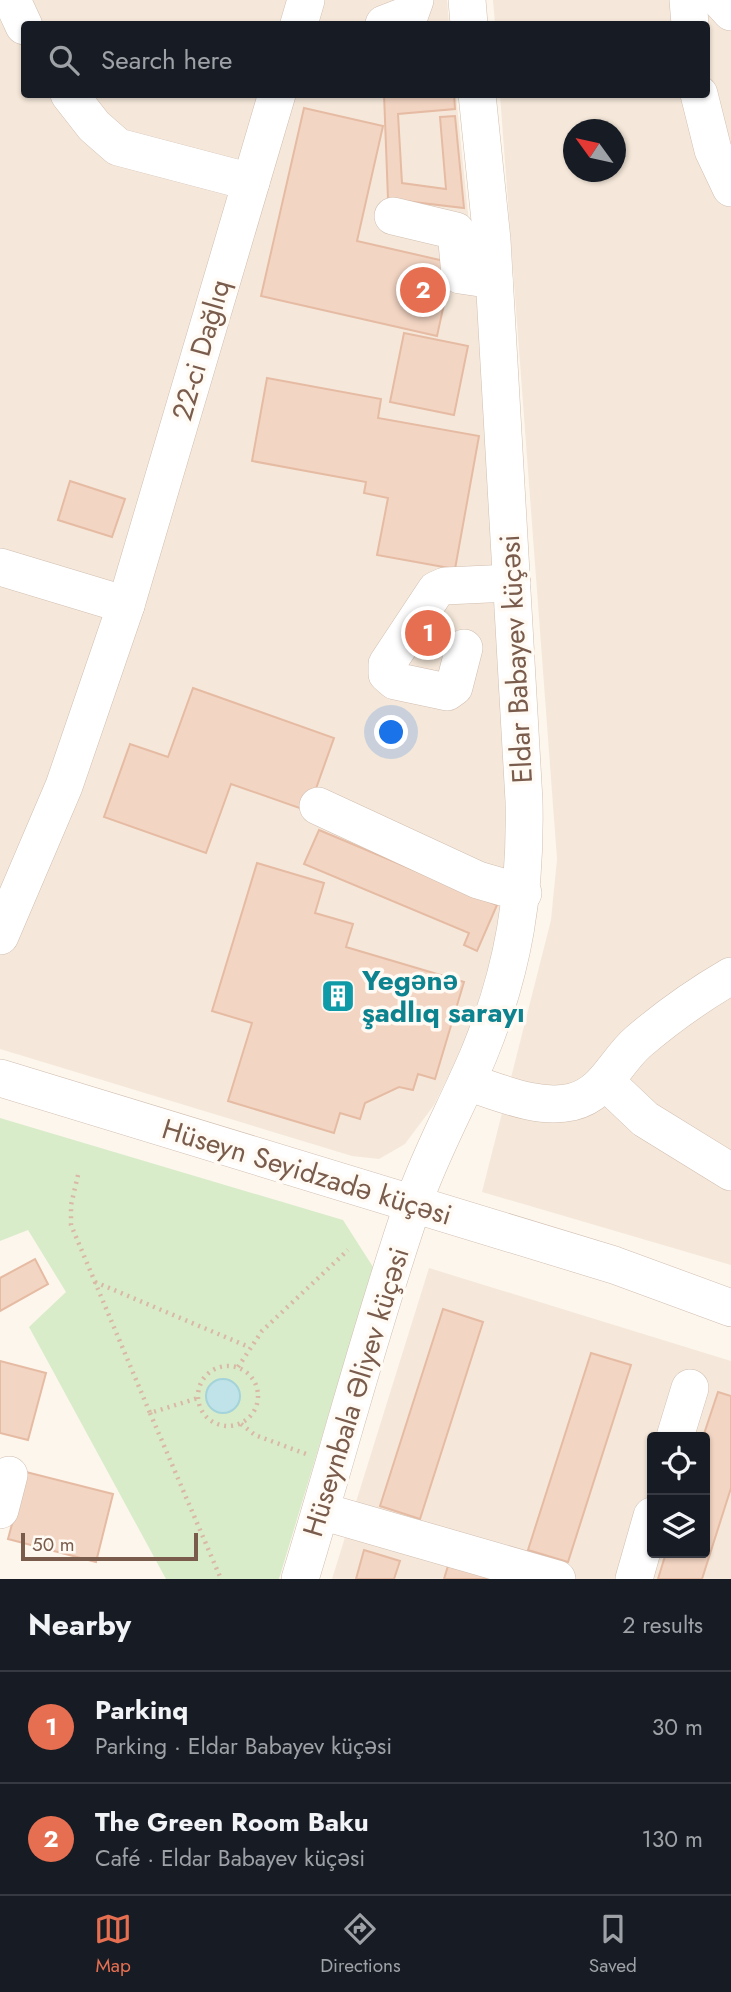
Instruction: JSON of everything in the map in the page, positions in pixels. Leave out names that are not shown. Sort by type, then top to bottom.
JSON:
[{"type":"street","points":[[300,21],[306,0]]},
{"type":"street","points":[[392,21],[410,14],[415,0]]},
{"type":"street","points":[[467,0],[469,21]]},
{"type":"street","points":[[688,0],[690,21]]},
{"type":"street","points":[[720,0],[731,12]]},
{"type":"street","points":[[72,98],[103,136],[118,147],[251,182]]},
{"type":"street","name":"22-ci Dağlıq","points":[[0,936],[64,786],[126,605],[276,98]]},
{"type":"street","name":"Eldar Babayev küçəsi","points":[[413,1205],[467,1082],[496,1006],[511,954],[523,893],[524,801],[512,583],[494,280],[477,98]]},
{"type":"street","points":[[700,98],[713,150],[731,188]]},
{"type":"street","points":[[393,216],[456,231],[460,275],[494,280]]},
{"type":"street","points":[[0,567],[126,605]]},
{"type":"street","points":[[464,648],[454,687],[447,692],[394,681],[387,674],[387,664],[436,590],[445,586],[512,583]]},
{"type":"street","points":[[318,806],[478,880],[523,893]]},
{"type":"street","points":[[467,1082],[534,1102],[555,1104],[590,1096],[606,1082],[637,1042],[731,976]]},
{"type":"street","name":"Hüseyn Seyidzadə küçəsi","points":[[0,1078],[614,1265]]},
{"type":"street","points":[[606,1082],[645,1119],[731,1172]]},
{"type":"street","name":"Hüseynbala Əliyev küçəsi","points":[[300,1579],[413,1205]]},
{"type":"street","points":[[614,1265],[731,1284]]},
{"type":"street","points":[[614,1265],[731,1308]]},
{"type":"street","points":[[614,1265],[701,1305],[731,1323]]},
{"type":"street","points":[[677,1432],[690,1388]]},
{"type":"street","points":[[0,1510],[9,1475]]},
{"type":"street","points":[[321,1511],[557,1579]]},
{"type":"street","points":[[634,1579],[647,1534]]},
{"type":"path","points":[[78,1175],[71,1205],[71,1225],[221,1579]]},
{"type":"path","points":[[238,1367],[262,1331],[348,1250]]},
{"type":"path","points":[[95,1282],[249,1347]]},
{"type":"path","points":[[238,1367],[248,1374],[258,1395],[256,1406],[241,1424],[229,1427],[207,1419],[198,1398],[199,1386],[215,1368],[238,1367]]},
{"type":"path","points":[[150,1413],[198,1398]]},
{"type":"path","points":[[241,1424],[255,1435],[306,1454]]},
{"type":"shaded area","points":[[0,0],[447,0],[449,21],[21,21],[21,98],[456,98],[487,400],[509,859],[502,921],[467,1039],[434,1105],[405,1144],[379,1159],[352,1156],[0,1049]]},
{"type":"shaded area","points":[[493,0],[731,0],[731,1265],[482,1192],[551,920],[557,859],[500,98],[710,98],[710,21],[495,21]]},
{"type":"shaded area","points":[[429,1268],[731,1361],[731,1579],[332,1579]]},
{"type":"green space","points":[[0,1118],[343,1220],[373,1267],[279,1579],[166,1579],[29,1327],[66,1292],[28,1230],[0,1241]]},
{"type":"water","points":[[223,1379],[235,1384],[240,1396],[235,1408],[223,1413],[211,1408],[206,1396],[211,1384]]},
{"type":"building","points":[[384,98],[454,98],[455,109],[398,114],[402,183],[446,189],[440,117],[455,116],[464,208],[388,199]]},
{"type":"building","points":[[304,108],[383,126],[357,241],[453,263],[437,336],[261,296]]},
{"type":"building","points":[[404,333],[468,346],[454,415],[390,402]]},
{"type":"building","points":[[267,378],[381,399],[378,418],[479,436],[455,569],[377,555],[388,498],[364,493],[366,482],[252,461]]},
{"type":"building","points":[[70,481],[125,499],[112,537],[58,520]]},
{"type":"building","points":[[193,688],[334,738],[308,811],[231,784],[206,853],[104,817],[130,744],[168,757]]},
{"type":"building","points":[[319,830],[497,905],[477,951],[464,945],[469,933],[304,864]]},
{"type":"building","name":"Yegənə şadlıq sarayı","points":[[257,863],[324,883],[315,913],[353,924],[346,947],[464,982],[435,1079],[418,1074],[413,1090],[399,1087],[365,1103],[360,1119],[340,1113],[334,1133],[228,1101],[252,1023],[212,1011]]},
{"type":"building","points":[[35,1259],[48,1284],[0,1311],[0,1278]]},
{"type":"building","points":[[443,1309],[483,1322],[420,1519],[380,1506]]},
{"type":"building","points":[[591,1353],[631,1365],[568,1562],[528,1550]]},
{"type":"building","points":[[0,1361],[46,1373],[28,1440],[0,1433]]},
{"type":"building","points":[[718,1392],[731,1396],[731,1488],[710,1554],[710,1432],[705,1432]]},
{"type":"building","points":[[26,1472],[113,1494],[96,1562],[8,1539]]},
{"type":"building","points":[[364,1550],[400,1561],[394,1579],[356,1579]]},
{"type":"building","points":[[664,1558],[709,1558],[702,1579],[658,1579]]},
{"type":"building","points":[[450,1559],[490,1571],[488,1579],[444,1579]]},
{"type":"place","name":"The Green Room Baku","points":[[423,290]]},
{"type":"place","name":"Parkinq","points":[[428,633]]},
{"type":"place","name":"Yegənə şadlıq sarayı","points":[[338,996]]}]
